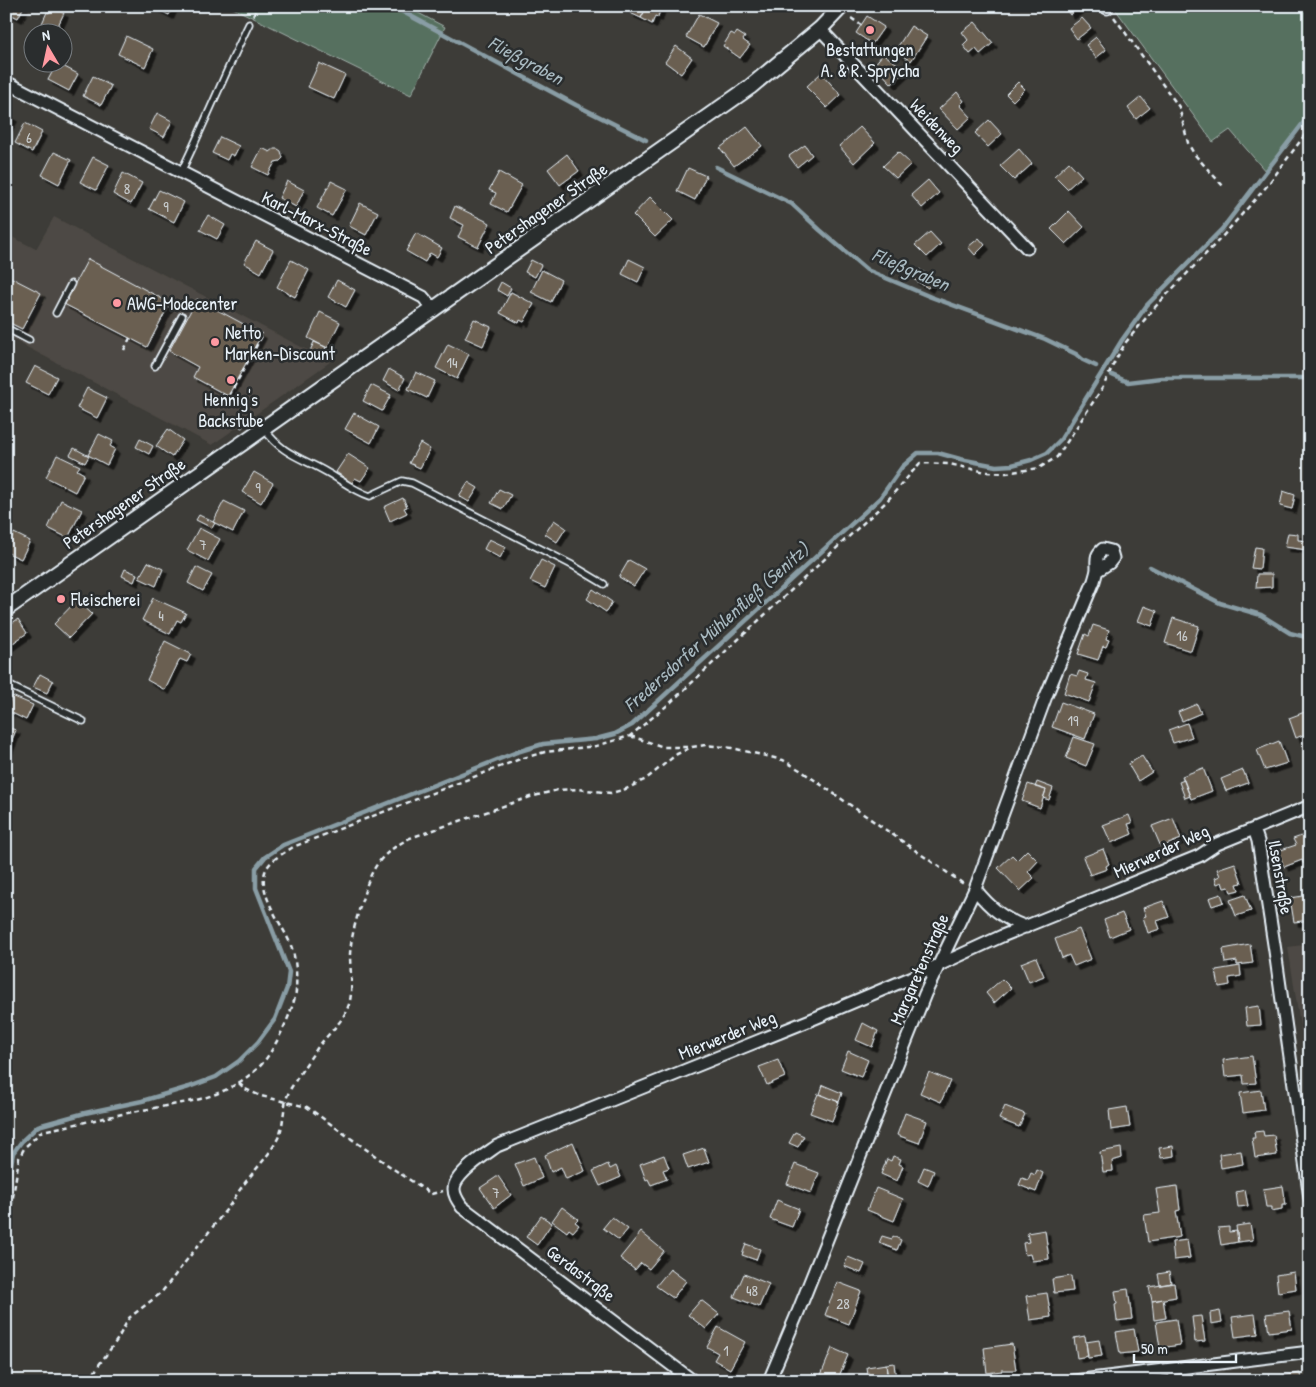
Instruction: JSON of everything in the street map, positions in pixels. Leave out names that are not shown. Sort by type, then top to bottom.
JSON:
[{"type":"street","name":"Petershagener Straße","points":[[6,609],[750,87],[820,29],[842,6]]},
{"type":"street","name":"Weidenweg","points":[[820,29],[1028,248]]},
{"type":"street","name":"Karl-Marx-Straße","points":[[6,82],[423,297],[434,310]]},
{"type":"street","name":"Margaretenstraße","points":[[769,1381],[925,994],[975,889],[1046,696],[1098,570]]},
{"type":"street","name":"Mierwerder Weg","points":[[454,1189],[457,1180],[462,1174],[498,1146],[808,1021],[940,963],[1198,856],[1217,844],[1310,806]]},
{"type":"street","name":"Ilsenstraße","points":[[1254,829],[1258,841],[1276,951],[1310,1198]]},
{"type":"street","points":[[975,889],[986,904],[998,914],[1026,927]]},
{"type":"street","name":"Gerdastraße","points":[[454,1189],[455,1197],[462,1207],[693,1381]]},
{"type":"street","points":[[1074,1381],[1172,1375],[1310,1352]]},
{"type":"lane","points":[[181,172],[216,97],[232,56],[249,24]]},
{"type":"lane","points":[[56,313],[71,284]]},
{"type":"lane","points":[[154,366],[182,316]]},
{"type":"lane","points":[[6,328],[29,340]]},
{"type":"lane","points":[[264,429],[276,445],[316,465],[361,493],[370,496],[402,481],[412,483],[572,565],[604,584]]},
{"type":"lane","points":[[6,684],[83,721]]},
{"type":"path","points":[[1107,7],[1179,107],[1188,143],[1194,154],[1224,186]]},
{"type":"path","points":[[851,18],[861,25]]},
{"type":"path","points":[[6,1242],[19,1158],[25,1147],[42,1131],[192,1101],[224,1091],[259,1068],[272,1052],[296,993],[296,970],[289,942],[274,916],[265,886],[265,873],[272,861],[293,847],[520,759],[545,752],[596,746],[630,736],[670,702],[879,508],[920,463],[949,464],[986,472],[1006,473],[1039,468],[1057,456],[1103,387],[1116,359],[1131,336],[1156,306],[1222,237],[1267,186],[1310,128]]},
{"type":"path","points":[[219,400],[223,394],[228,398],[263,334]]},
{"type":"path","points":[[124,350],[130,338]]},
{"type":"path","points":[[630,736],[664,747],[705,745],[732,748],[783,760],[964,885],[975,889]]},
{"type":"path","points":[[90,1381],[129,1318],[161,1293],[233,1201],[238,1191],[279,1135],[290,1090],[316,1049],[337,1026],[349,1007],[351,982],[350,953],[353,931],[368,878],[377,864],[392,848],[410,838],[548,792],[578,789],[611,793],[626,789],[646,778],[677,754],[692,747]]},
{"type":"path","points":[[238,1082],[245,1090],[261,1096],[307,1107],[431,1194],[454,1189]]},
{"type":"path","points":[[6,1246],[8,1269],[6,1279]]},
{"type":"shaded area","points":[[54,217],[330,362],[212,445],[6,336],[6,234],[36,249]]},
{"type":"shaded area","points":[[1310,944],[1310,1029],[1301,1031],[1288,947]]},
{"type":"green space","points":[[229,6],[405,6],[445,27],[411,95]]},
{"type":"green space","points":[[1113,6],[1310,6],[1310,113],[1266,172],[1230,130],[1213,142]]},
{"type":"building","points":[[8,6],[24,6],[18,18],[6,12]]},
{"type":"building","points":[[152,6],[173,6],[169,15]]},
{"type":"building","points":[[633,6],[647,6],[641,18],[630,13]]},
{"type":"building","points":[[647,6],[661,6],[658,17],[655,16],[652,24],[641,18]]},
{"type":"building","points":[[1064,6],[1081,6],[1081,7],[1070,15]]},
{"type":"building","points":[[51,8],[64,13],[60,22],[43,22],[47,12],[49,13]]},
{"type":"building","points":[[699,14],[717,23],[704,47],[686,37]]},
{"type":"building","name":"Bestattungen A. & R. Sprycha","points":[[867,16],[884,27],[872,44],[856,33]]},
{"type":"building","points":[[1082,18],[1091,28],[1077,39],[1069,28]]},
{"type":"building","points":[[975,22],[993,43],[980,54],[976,49],[970,54],[963,45],[968,40],[962,32]]},
{"type":"building","points":[[911,26],[927,36],[911,61],[895,51]]},
{"type":"building","points":[[737,32],[745,37],[743,40],[750,45],[740,58],[723,46],[731,33],[735,35]]},
{"type":"building","points":[[126,36],[153,49],[145,67],[118,54]]},
{"type":"building","points":[[1096,37],[1106,50],[1096,58],[1086,45]]},
{"type":"building","points":[[676,46],[692,58],[681,74],[665,62]]},
{"type":"building","points":[[883,54],[907,70],[892,84],[874,65]]},
{"type":"building","points":[[319,63],[345,75],[334,99],[308,87]]},
{"type":"building","points":[[72,71],[78,74],[69,91],[48,80],[52,72]]},
{"type":"building","points":[[821,73],[841,95],[827,108],[806,87]]},
{"type":"building","points":[[93,76],[111,86],[101,105],[83,96]]},
{"type":"building","points":[[1018,82],[1025,89],[1013,101],[1006,94]]},
{"type":"building","points":[[957,92],[964,101],[960,105],[971,117],[958,129],[939,109]]},
{"type":"building","points":[[1141,97],[1150,108],[1136,119],[1128,108]]},
{"type":"building","points":[[6,113],[13,117],[6,130]]},
{"type":"building","points":[[157,113],[172,121],[164,137],[149,129]]},
{"type":"building","points":[[989,120],[1002,134],[988,147],[975,133]]},
{"type":"building","points":[[25,123],[42,132],[32,152],[15,143]]},
{"type":"building","points":[[747,127],[762,146],[734,166],[720,148]]},
{"type":"building","points":[[860,127],[875,143],[854,163],[839,146]]},
{"type":"building","points":[[220,137],[239,146],[234,156],[230,154],[227,160],[212,153]]},
{"type":"building","points":[[805,145],[812,155],[797,167],[789,156]]},
{"type":"building","points":[[262,148],[270,152],[278,149],[281,151],[283,158],[275,162],[268,175],[252,167]]},
{"type":"building","points":[[1019,149],[1032,164],[1014,180],[1000,166]]},
{"type":"building","points":[[54,152],[71,160],[59,184],[42,175]]},
{"type":"building","points":[[898,152],[911,164],[896,178],[883,166]]},
{"type":"building","points":[[567,154],[579,171],[560,185],[548,169]]},
{"type":"building","points":[[93,157],[109,165],[96,190],[80,182]]},
{"type":"building","points":[[1069,162],[1082,176],[1067,189],[1054,176]]},
{"type":"building","points":[[688,168],[706,176],[695,200],[677,191]]},
{"type":"building","points":[[499,172],[522,185],[507,212],[491,204],[496,193],[489,190]]},
{"type":"building","points":[[123,173],[142,183],[131,204],[113,194]]},
{"type":"building","points":[[928,180],[939,193],[922,208],[911,195]]},
{"type":"building","points":[[287,181],[304,190],[296,207],[279,198]]},
{"type":"building","points":[[331,181],[347,189],[332,216],[317,208]]},
{"type":"building","points":[[159,190],[184,202],[174,222],[149,209]]},
{"type":"building","points":[[650,197],[673,220],[655,237],[633,215]]},
{"type":"building","points":[[360,203],[378,212],[366,235],[349,226]]},
{"type":"building","points":[[455,206],[490,223],[478,247],[458,237],[464,225],[450,218]]},
{"type":"building","points":[[1069,211],[1084,227],[1066,244],[1051,229]]},
{"type":"building","points":[[208,215],[225,225],[217,239],[200,230]]},
{"type":"building","points":[[930,232],[941,244],[927,257],[915,245]]},
{"type":"building","points":[[416,233],[442,248],[437,257],[430,253],[425,262],[406,251]]},
{"type":"building","points":[[979,238],[985,245],[975,255],[968,247]]},
{"type":"building","points":[[256,241],[273,250],[261,273],[244,263]]},
{"type":"building","name":"AWG-Modecenter","points":[[88,259],[170,303],[147,347],[64,304]]},
{"type":"building","points":[[629,259],[645,267],[638,282],[622,274]]},
{"type":"building","points":[[291,260],[309,270],[295,297],[277,287]]},
{"type":"building","points":[[531,260],[541,265],[535,277],[525,272]]},
{"type":"building","points":[[919,269],[934,279],[928,288],[913,279]]},
{"type":"building","points":[[542,270],[561,280],[551,302],[531,292]]},
{"type":"building","points":[[6,275],[41,293],[22,329],[6,321]]},
{"type":"building","points":[[337,280],[355,290],[346,307],[328,297]]},
{"type":"building","points":[[501,282],[511,288],[507,296],[497,290]]},
{"type":"building","points":[[511,292],[534,304],[524,322],[520,320],[519,323],[500,313]]},
{"type":"building","name":"Netto Marken-Discount","points":[[197,299],[262,334],[228,396],[193,377],[198,367],[169,351]]},
{"type":"building","points":[[320,312],[340,322],[327,348],[308,338]]},
{"type":"building","points":[[474,319],[491,327],[483,346],[465,338]]},
{"type":"building","points":[[314,342],[326,347],[322,356],[310,351]]},
{"type":"building","points":[[448,344],[469,354],[457,379],[436,368]]},
{"type":"building","points":[[35,366],[57,377],[48,394],[26,383]]},
{"type":"building","points":[[389,369],[405,378],[399,390],[383,381]]},
{"type":"building","points":[[416,372],[435,381],[427,398],[408,389]]},
{"type":"building","points":[[371,385],[391,395],[382,411],[363,401]]},
{"type":"building","points":[[87,388],[107,398],[97,418],[77,408]]},
{"type":"building","points":[[354,413],[379,427],[371,443],[345,429]]},
{"type":"building","points":[[168,429],[183,440],[172,457],[156,446]]},
{"type":"building","points":[[99,434],[113,441],[110,446],[115,449],[107,465],[88,455]]},
{"type":"building","points":[[140,439],[153,446],[149,454],[136,447]]},
{"type":"building","points":[[420,443],[430,449],[420,468],[409,463]]},
{"type":"building","points":[[74,448],[89,456],[85,463],[70,455]]},
{"type":"building","points":[[348,454],[370,468],[361,481],[355,478],[352,483],[336,472]]},
{"type":"building","points":[[57,455],[80,466],[77,470],[84,474],[75,492],[46,477]]},
{"type":"building","points":[[254,472],[273,483],[261,503],[242,492]]},
{"type":"building","points":[[468,482],[478,488],[469,502],[459,496]]},
{"type":"building","points":[[499,489],[511,495],[503,509],[491,503]]},
{"type":"building","points":[[1283,491],[1295,495],[1292,509],[1280,506]]},
{"type":"building","points":[[403,498],[407,507],[404,508],[407,513],[390,521],[384,507]]},
{"type":"building","points":[[61,500],[82,510],[68,538],[48,528]]},
{"type":"building","points":[[224,501],[244,511],[233,532],[213,522]]},
{"type":"building","points":[[199,515],[215,523],[212,528],[196,520]]},
{"type":"building","points":[[554,520],[566,528],[557,542],[545,534]]},
{"type":"building","points":[[199,528],[220,539],[208,561],[187,550]]},
{"type":"building","points":[[14,533],[30,541],[21,559],[6,552],[6,548]]},
{"type":"building","points":[[1288,533],[1298,534],[1298,540],[1308,541],[1307,550],[1285,547]]},
{"type":"building","points":[[489,539],[506,547],[500,558],[484,549]]},
{"type":"building","points":[[1255,547],[1262,548],[1260,569],[1251,568]]},
{"type":"building","points":[[541,560],[555,567],[545,588],[530,581]]},
{"type":"building","points":[[629,560],[645,569],[634,586],[619,577]]},
{"type":"building","points":[[148,562],[163,569],[156,586],[139,578]]},
{"type":"building","points":[[196,567],[212,575],[203,591],[188,583]]},
{"type":"building","points":[[125,569],[137,574],[134,582],[122,576]]},
{"type":"building","points":[[1257,574],[1272,574],[1272,587],[1256,588]]},
{"type":"building","points":[[593,589],[612,602],[606,612],[587,599]]},
{"type":"building","points":[[153,598],[186,613],[181,622],[177,620],[170,634],[142,620]]},
{"type":"building","points":[[77,600],[92,614],[69,638],[54,624]]},
{"type":"building","points":[[1144,606],[1157,611],[1152,626],[1138,621]]},
{"type":"building","points":[[1173,618],[1199,626],[1191,651],[1165,643]]},
{"type":"building","points":[[18,619],[27,633],[6,648],[6,627]]},
{"type":"building","points":[[1093,625],[1109,630],[1106,639],[1109,640],[1106,647],[1103,646],[1098,660],[1078,654],[1085,634],[1089,636]]},
{"type":"building","points":[[165,641],[191,654],[187,662],[180,659],[165,690],[147,680]]},
{"type":"building","points":[[1079,671],[1088,674],[1086,680],[1096,683],[1089,702],[1064,693],[1070,674],[1077,676]]},
{"type":"building","points":[[40,674],[53,681],[47,693],[33,687]]},
{"type":"building","points":[[12,696],[33,705],[26,720],[6,710]]},
{"type":"building","points":[[1061,702],[1094,714],[1085,739],[1052,727]]},
{"type":"building","points":[[1197,704],[1201,713],[1182,721],[1178,712]]},
{"type":"building","points":[[1310,710],[1310,735],[1306,736],[1305,734],[1296,738],[1289,718]]},
{"type":"building","points":[[1187,723],[1192,737],[1173,743],[1168,730]]},
{"type":"building","points":[[6,727],[16,730],[6,754]]},
{"type":"building","points":[[1074,737],[1095,744],[1086,766],[1066,758]]},
{"type":"building","points":[[1279,741],[1287,763],[1265,770],[1257,750]]},
{"type":"building","points":[[1142,756],[1152,772],[1138,781],[1128,764]]},
{"type":"building","points":[[1203,768],[1212,791],[1191,799],[1182,776]]},
{"type":"building","points":[[1243,770],[1248,783],[1226,791],[1221,779]]},
{"type":"building","points":[[1184,780],[1190,796],[1185,798],[1179,782]]},
{"type":"building","points":[[1037,782],[1053,788],[1049,800],[1043,798],[1046,790],[1035,787]]},
{"type":"building","points":[[1028,784],[1046,790],[1040,808],[1022,801]]},
{"type":"building","points":[[1129,815],[1132,823],[1128,824],[1132,834],[1111,843],[1103,825]]},
{"type":"building","points":[[1173,818],[1181,839],[1161,847],[1152,826]]},
{"type":"building","points":[[1310,833],[1310,862],[1304,864],[1302,860],[1284,867],[1278,851],[1296,845],[1293,839]]},
{"type":"building","points":[[1103,849],[1109,864],[1106,866],[1107,869],[1090,875],[1083,857]]},
{"type":"building","points":[[1027,850],[1038,861],[1028,872],[1034,878],[1020,891],[998,868],[1012,855],[1017,860]]},
{"type":"building","points":[[1235,863],[1242,883],[1237,884],[1239,890],[1231,892],[1229,887],[1224,888],[1222,882],[1217,884],[1215,878],[1220,876],[1217,869]]},
{"type":"building","points":[[1221,894],[1224,902],[1212,906],[1209,898]]},
{"type":"building","points":[[1245,895],[1251,911],[1236,916],[1230,900]]},
{"type":"building","points":[[1310,895],[1310,920],[1294,922],[1290,898]]},
{"type":"building","points":[[1163,901],[1169,917],[1157,921],[1160,929],[1148,933],[1143,917],[1146,916],[1143,908]]},
{"type":"building","points":[[1122,913],[1129,929],[1110,937],[1104,920]]},
{"type":"building","points":[[1079,929],[1091,959],[1074,966],[1069,955],[1062,958],[1055,939]]},
{"type":"building","points":[[1250,944],[1253,963],[1237,965],[1237,961],[1225,963],[1223,949]]},
{"type":"building","points":[[1036,957],[1044,976],[1029,982],[1021,963]]},
{"type":"building","points":[[1240,966],[1241,976],[1229,978],[1230,985],[1219,987],[1216,970]]},
{"type":"building","points":[[1002,979],[1011,988],[994,1003],[986,993]]},
{"type":"building","points":[[1310,997],[1310,1023],[1307,1023],[1304,998]]},
{"type":"building","points":[[1259,1006],[1261,1025],[1247,1026],[1245,1008]]},
{"type":"building","points":[[863,1023],[878,1031],[872,1047],[856,1040]]},
{"type":"building","points":[[848,1051],[868,1060],[861,1077],[841,1069]]},
{"type":"building","points":[[1252,1056],[1256,1083],[1244,1084],[1243,1075],[1225,1077],[1223,1060]]},
{"type":"building","points":[[778,1060],[785,1077],[767,1085],[759,1067]]},
{"type":"building","points":[[929,1072],[950,1081],[941,1102],[920,1093]]},
{"type":"building","points":[[823,1085],[842,1093],[839,1102],[820,1094]]},
{"type":"building","points":[[1261,1090],[1264,1110],[1243,1113],[1240,1093]]},
{"type":"building","points":[[818,1094],[839,1102],[832,1121],[810,1113]]},
{"type":"building","points":[[1005,1106],[1025,1114],[1019,1127],[999,1119]]},
{"type":"building","points":[[1127,1107],[1130,1127],[1111,1130],[1109,1110]]},
{"type":"building","points":[[905,1113],[927,1121],[919,1143],[897,1135]]},
{"type":"building","points":[[1263,1131],[1264,1136],[1274,1135],[1277,1155],[1255,1158],[1252,1138],[1255,1138],[1254,1132]]},
{"type":"building","points":[[795,1132],[804,1136],[798,1147],[789,1143]]},
{"type":"building","points":[[573,1142],[585,1171],[566,1179],[561,1167],[551,1172],[545,1155]]},
{"type":"building","points":[[1173,1146],[1174,1156],[1161,1158],[1159,1148]]},
{"type":"building","points":[[704,1148],[709,1162],[688,1169],[683,1155]]},
{"type":"building","points":[[1121,1148],[1122,1158],[1112,1161],[1113,1171],[1103,1172],[1100,1152]]},
{"type":"building","points":[[1241,1151],[1243,1164],[1221,1168],[1219,1154]]},
{"type":"building","points":[[664,1155],[669,1168],[663,1170],[667,1179],[651,1185],[648,1179],[646,1180],[640,1164]]},
{"type":"building","points":[[893,1156],[901,1159],[899,1164],[903,1166],[897,1181],[881,1174],[887,1159],[891,1161]]},
{"type":"building","points":[[534,1157],[542,1178],[524,1186],[515,1164]]},
{"type":"building","points":[[608,1164],[610,1169],[616,1166],[621,1177],[600,1186],[593,1171]]},
{"type":"building","points":[[795,1164],[819,1173],[811,1193],[787,1184]]},
{"type":"building","points":[[924,1167],[934,1171],[928,1186],[918,1181]]},
{"type":"building","points":[[1037,1170],[1043,1173],[1036,1192],[1019,1185],[1022,1178],[1028,1180],[1031,1173],[1035,1175]]},
{"type":"building","points":[[498,1176],[511,1195],[494,1208],[480,1188]]},
{"type":"building","points":[[1177,1186],[1180,1210],[1176,1211],[1180,1237],[1148,1242],[1144,1215],[1160,1213],[1156,1189]]},
{"type":"building","points":[[1283,1186],[1286,1205],[1282,1205],[1282,1209],[1271,1211],[1271,1207],[1266,1207],[1263,1189]]},
{"type":"building","points":[[876,1188],[903,1199],[894,1221],[867,1210]]},
{"type":"building","points":[[1245,1190],[1248,1206],[1238,1207],[1236,1192]]},
{"type":"building","points":[[777,1200],[799,1209],[792,1227],[770,1219]]},
{"type":"building","points":[[562,1207],[578,1219],[575,1222],[579,1225],[573,1232],[569,1229],[567,1232],[552,1221]]},
{"type":"building","points":[[541,1216],[552,1223],[537,1245],[526,1237]]},
{"type":"building","points":[[612,1217],[628,1229],[619,1240],[603,1228]]},
{"type":"building","points":[[1250,1224],[1253,1240],[1238,1242],[1236,1226]]},
{"type":"building","points":[[1229,1227],[1229,1232],[1237,1231],[1238,1242],[1221,1245],[1218,1228]]},
{"type":"building","points":[[1045,1230],[1049,1259],[1032,1261],[1030,1254],[1025,1255],[1023,1243],[1029,1242],[1027,1233]]},
{"type":"building","points":[[641,1232],[664,1251],[649,1269],[641,1263],[635,1270],[620,1258]]},
{"type":"building","points":[[882,1236],[892,1239],[893,1236],[901,1240],[897,1250],[879,1243]]},
{"type":"building","points":[[1187,1240],[1190,1258],[1174,1260],[1172,1242]]},
{"type":"building","points":[[746,1244],[760,1249],[756,1260],[742,1255]]},
{"type":"building","points":[[848,1257],[865,1264],[861,1273],[844,1266]]},
{"type":"building","points":[[670,1269],[686,1281],[673,1298],[656,1286]]},
{"type":"building","points":[[1169,1272],[1171,1283],[1160,1285],[1158,1274]]},
{"type":"building","points":[[1294,1272],[1296,1289],[1278,1292],[1276,1275]]},
{"type":"building","points":[[744,1274],[769,1284],[759,1307],[734,1297]]},
{"type":"building","points":[[1071,1276],[1073,1291],[1054,1293],[1052,1279]]},
{"type":"building","points":[[837,1282],[861,1291],[849,1324],[825,1315]]},
{"type":"building","points":[[1174,1283],[1176,1297],[1152,1301],[1149,1287]]},
{"type":"building","points":[[1128,1289],[1132,1319],[1117,1321],[1115,1291]]},
{"type":"building","points":[[1047,1293],[1051,1317],[1030,1320],[1026,1296]]},
{"type":"building","points":[[1163,1299],[1166,1318],[1154,1320],[1152,1301]]},
{"type":"building","points":[[701,1300],[719,1314],[706,1329],[688,1315]]},
{"type":"building","points":[[1220,1311],[1222,1322],[1211,1324],[1210,1313]]},
{"type":"building","points":[[1289,1311],[1292,1329],[1269,1332],[1266,1314]]},
{"type":"building","points":[[1255,1314],[1258,1334],[1235,1337],[1232,1317]]},
{"type":"building","points":[[1201,1316],[1205,1341],[1195,1342],[1192,1317]]},
{"type":"building","points":[[1176,1319],[1180,1345],[1160,1348],[1156,1322]]},
{"type":"building","points":[[718,1327],[745,1342],[730,1369],[714,1360],[718,1353],[707,1347]]},
{"type":"building","points":[[1134,1329],[1138,1352],[1120,1354],[1116,1332]]},
{"type":"building","points":[[1085,1336],[1088,1356],[1077,1358],[1074,1338]]},
{"type":"building","points":[[1099,1340],[1102,1356],[1088,1358],[1086,1342]]},
{"type":"building","points":[[1012,1344],[1016,1370],[1001,1370],[987,1373],[984,1348]]},
{"type":"building","points":[[832,1348],[848,1355],[837,1381],[821,1375]]},
{"type":"building","points":[[894,1363],[896,1381],[888,1381],[886,1364]]},
{"type":"building","points":[[886,1364],[888,1381],[869,1381],[867,1367]]},
{"type":"building","points":[[1300,1373],[1301,1381],[1276,1381],[1275,1377]]},
{"type":"waterway","name":"Fließgraben","points":[[392,6],[576,105],[646,140]]},
{"type":"waterway","name":"Fredersdorfer Mühlenfließ (Senitz)","points":[[6,1193],[13,1153],[22,1141],[38,1126],[85,1113],[142,1101],[216,1077],[239,1061],[258,1042],[275,1019],[287,988],[289,972],[256,888],[256,868],[265,857],[283,845],[517,752],[543,744],[596,739],[615,734],[632,725],[880,498],[902,467],[918,453],[938,453],[996,466],[1012,465],[1047,453],[1061,439],[1122,340],[1147,305],[1222,229],[1310,114]]},
{"type":"waterway","name":"Fließgraben","points":[[716,167],[792,204],[867,270],[931,297],[1045,339],[1096,366]]},
{"type":"waterway","points":[[1112,375],[1128,382],[1161,378],[1310,378]]},
{"type":"waterway","points":[[1150,567],[1220,603],[1261,615],[1290,633],[1310,638]]},
{"type":"place","name":"Bestattungen A. & R. Sprycha","points":[[870,30]]},
{"type":"place","name":"AWG-Modecenter","points":[[117,303]]},
{"type":"place","name":"Netto Marken-Discount","points":[[215,342]]},
{"type":"place","name":"Hennig's Backstube","points":[[231,380]]},
{"type":"place","name":"Fleischerei","points":[[61,599]]}]
